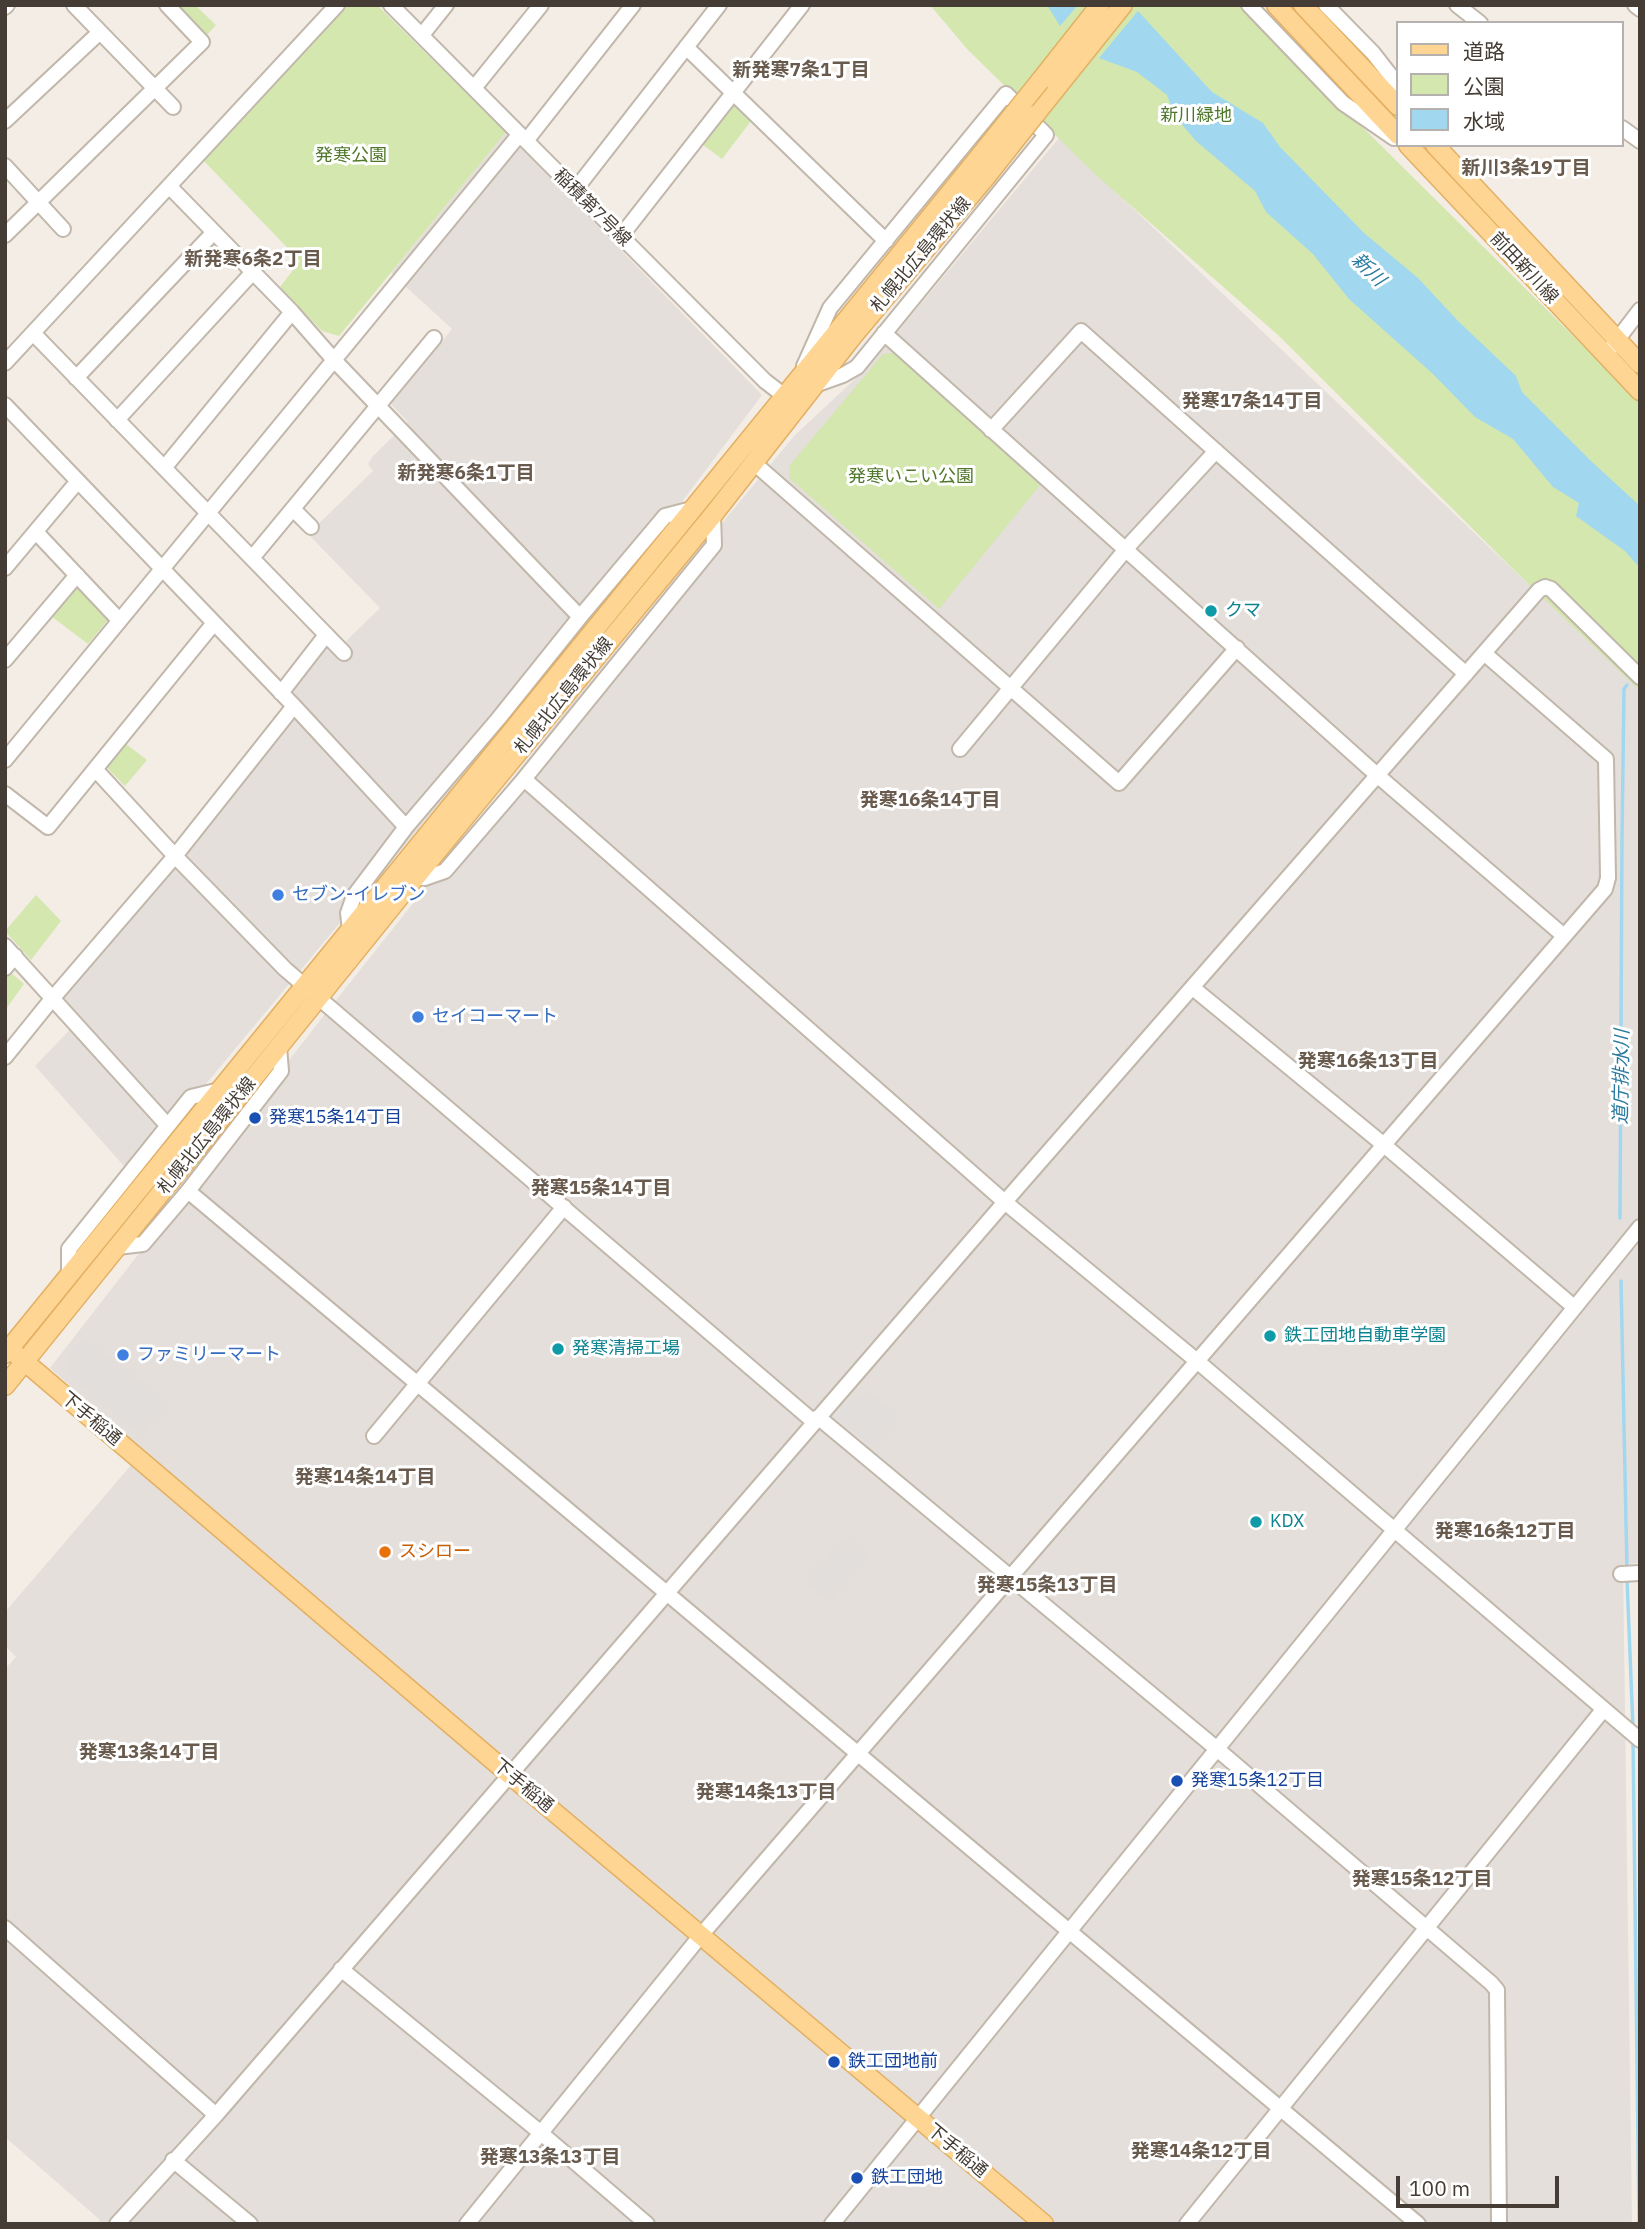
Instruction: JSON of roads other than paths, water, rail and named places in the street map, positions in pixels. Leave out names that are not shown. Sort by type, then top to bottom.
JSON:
[{"type":"main road","name":"札幌北広島環状線","points":[[7,1349],[692,509],[791,401],[1100,5]]},
{"type":"main road","name":"札幌北広島環状線","points":[[806,382],[986,177],[1123,5]]},
{"type":"main road","name":"前田新川線","points":[[1276,5],[1396,134]]},
{"type":"main road","points":[[1303,5],[1396,104]]},
{"type":"main road","name":"前田新川線","points":[[1408,147],[1611,348],[1640,364]]},
{"type":"main road","name":"前田新川線","points":[[1437,147],[1611,348],[1640,391]]},
{"type":"main road","name":"札幌北広島環状線","points":[[5,1386],[415,878],[713,515],[754,463],[791,401]]},
{"type":"main road","name":"下手稲通","points":[[7,1349],[1044,2224]]},
{"type":"street","points":[[74,5],[173,107]]},
{"type":"street","points":[[5,363],[337,5]]},
{"type":"street","name":"稲積第7号線","points":[[391,5],[765,381],[791,401]]},
{"type":"street","points":[[422,35],[446,5]]},
{"type":"street","points":[[474,88],[541,5]]},
{"type":"street","points":[[5,760],[334,359],[633,5]]},
{"type":"street","points":[[575,190],[719,5]]},
{"type":"street","points":[[621,236],[802,5]]},
{"type":"street","points":[[1249,5],[1343,103],[1396,138]]},
{"type":"street","points":[[1326,5],[1373,53],[1396,82]]},
{"type":"street","points":[[1457,5],[1477,21]]},
{"type":"street","points":[[1635,5],[1640,9]]},
{"type":"street","points":[[5,235],[202,42],[171,7]]},
{"type":"street","points":[[5,121],[100,32]]},
{"type":"street","points":[[686,47],[886,241]]},
{"type":"street","points":[[1006,94],[1046,135],[856,367],[843,375],[806,382],[830,308],[886,241],[1006,94]]},
{"type":"street","points":[[1624,129],[1640,141]]},
{"type":"street","points":[[5,166],[63,229]]},
{"type":"street","points":[[169,186],[580,617]]},
{"type":"street","points":[[76,378],[214,232]]},
{"type":"street","points":[[117,420],[253,272]]},
{"type":"street","points":[[1611,348],[1640,310]]},
{"type":"street","points":[[164,468],[292,312]]},
{"type":"street","points":[[991,430],[1081,331],[1466,674]]},
{"type":"street","points":[[33,333],[344,653]]},
{"type":"street","points":[[884,333],[1377,775],[1564,936]]},
{"type":"street","points":[[252,558],[434,338]]},
{"type":"street","points":[[5,405],[294,706],[406,827]]},
{"type":"street","points":[[960,749],[1126,550],[1216,451]]},
{"type":"street","points":[[754,463],[1119,783],[1237,648]]},
{"type":"street","points":[[5,568],[78,481]]},
{"type":"street","points":[[293,509],[312,527]]},
{"type":"street","points":[[350,930],[348,913],[354,896],[406,827],[665,516],[692,509]]},
{"type":"street","points":[[415,878],[425,878],[445,871],[524,779],[714,545],[713,515]]},
{"type":"street","points":[[36,532],[119,620]]},
{"type":"street","points":[[5,660],[77,575]]},
{"type":"street","points":[[117,2224],[216,2115],[816,1420],[1539,590],[1545,587],[1551,589],[1640,677]]},
{"type":"street","points":[[5,794],[48,827],[214,624]]},
{"type":"street","points":[[281,693],[326,635]]},
{"type":"street","points":[[467,2224],[702,1934],[1605,889],[1608,878],[1606,759],[1484,653]]},
{"type":"street","points":[[5,1056],[175,856],[294,706]]},
{"type":"street","points":[[95,769],[175,856],[304,986],[320,996],[816,1420],[1217,1749],[1429,1928],[1497,1990],[1499,2224]]},
{"type":"street","points":[[524,779],[1006,1203],[1197,1361],[1640,1740]]},
{"type":"street","points":[[8,956],[52,999],[168,1126]]},
{"type":"street","points":[[1193,988],[1384,1145],[1574,1307]]},
{"type":"street","points":[[117,1247],[143,1244],[188,1191],[281,1071],[279,1047]]},
{"type":"street","points":[[69,1276],[69,1249],[191,1097],[220,1090]]},
{"type":"street","points":[[188,1191],[1418,2224]]},
{"type":"street","points":[[374,1436],[564,1207]]},
{"type":"street","points":[[832,2224],[1640,1227]]},
{"type":"street","points":[[1621,1573],[1640,1573]]},
{"type":"street","points":[[1187,2224],[1603,1710]]},
{"type":"street","points":[[5,1928],[216,2115]]},
{"type":"street","points":[[341,1969],[648,2224]]},
{"type":"street","points":[[173,2160],[250,2224]]},
{"type":"water","points":[[1047,5],[1078,5],[1060,26]]},
{"type":"water","name":"新川","points":[[1138,11],[1212,92],[1263,123],[1280,147],[1364,233],[1418,278],[1458,321],[1516,376],[1522,392],[1640,506],[1640,568],[1625,551],[1576,516],[1579,503],[1553,487],[1513,439],[1475,417],[1433,374],[1349,299],[1313,254],[1266,212],[1255,191],[1196,141],[1174,115],[1167,95],[1137,72],[1099,58]]},
{"type":"waterway","name":"道庁排水川","points":[[1620,1218],[1622,839],[1624,689],[1627,685]]},
{"type":"waterway","name":"道庁排水川","points":[[1621,1281],[1627,1571]]},
{"type":"waterway","name":"道庁排水川","points":[[1627,1579],[1633,1728]]},
{"type":"waterway","name":"道庁排水川","points":[[1633,1739],[1639,2224]]},
{"type":"place","name":"クマ","points":[[1211,611]]},
{"type":"place","name":"セブン-イレブン","points":[[278,895]]},
{"type":"place","name":"セイコーマート","points":[[418,1017]]},
{"type":"place","name":"発寒15条14丁目","points":[[255,1118]]},
{"type":"place","name":"鉄工団地自動車学園","points":[[1270,1336]]},
{"type":"place","name":"発寒清掃工場","points":[[558,1349]]},
{"type":"place","name":"ファミリーマート","points":[[123,1355]]},
{"type":"place","name":"KDX","points":[[1256,1522]]},
{"type":"place","name":"スシロー","points":[[385,1552]]},
{"type":"place","name":"発寒15条12丁目","points":[[1177,1781]]},
{"type":"place","name":"鉄工団地前","points":[[834,2062]]},
{"type":"place","name":"鉄工団地","points":[[857,2178]]},
{"type":"district","name":"新発寒7条1丁目","points":[[801,71]]},
{"type":"district","name":"新川3条19丁目","points":[[1526,169]]},
{"type":"district","name":"新発寒6条2丁目","points":[[253,260]]},
{"type":"district","name":"発寒17条14丁目","points":[[1252,402]]},
{"type":"district","name":"新発寒6条1丁目","points":[[466,474]]},
{"type":"district","name":"発寒16条14丁目","points":[[930,801]]},
{"type":"district","name":"発寒16条13丁目","points":[[1368,1062]]},
{"type":"district","name":"発寒15条14丁目","points":[[601,1189]]},
{"type":"district","name":"発寒14条14丁目","points":[[365,1478]]},
{"type":"district","name":"発寒16条12丁目","points":[[1505,1532]]},
{"type":"district","name":"発寒15条13丁目","points":[[1047,1586]]},
{"type":"district","name":"発寒13条14丁目","points":[[149,1753]]},
{"type":"district","name":"発寒14条13丁目","points":[[766,1793]]},
{"type":"district","name":"発寒15条12丁目","points":[[1422,1880]]},
{"type":"district","name":"発寒14条12丁目","points":[[1201,2152]]},
{"type":"district","name":"発寒13条13丁目","points":[[550,2158]]},
{"type":"park label","name":"新川緑地","points":[[1196,116]]},
{"type":"park label","name":"発寒公園","points":[[351,156]]},
{"type":"park label","name":"発寒いこい公園","points":[[911,477]]}]
